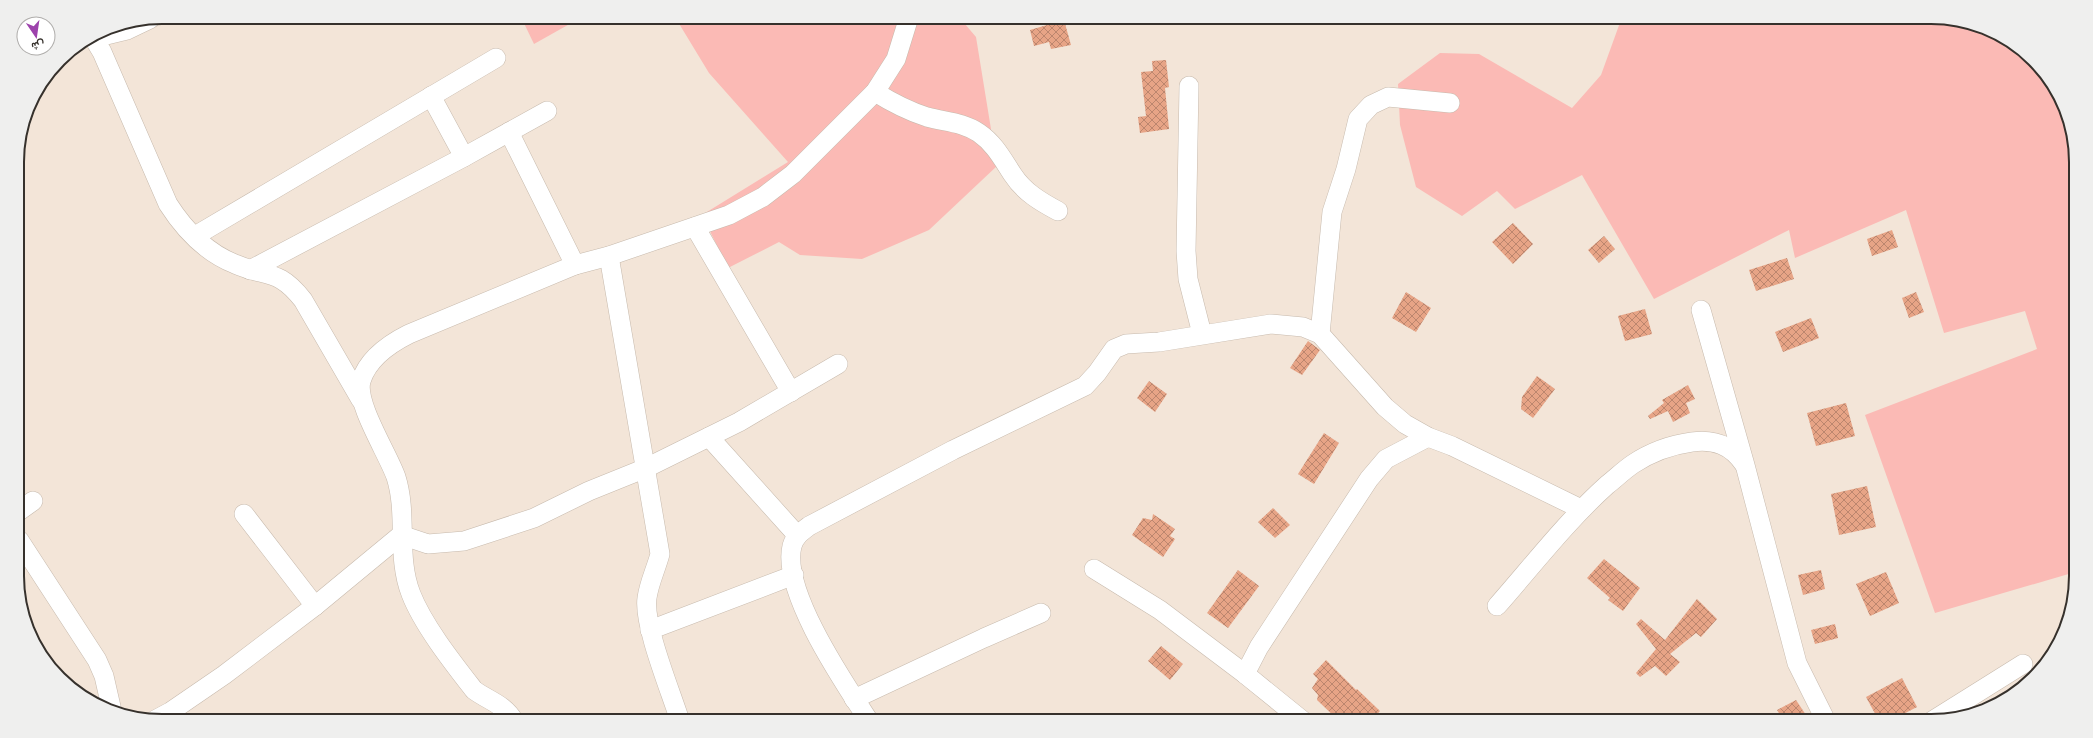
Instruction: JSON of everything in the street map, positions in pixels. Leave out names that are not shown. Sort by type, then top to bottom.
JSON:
[{"type":"street","points":[[361,400],[361,382],[367,367],[392,342],[575,265],[609,256],[695,227],[746,207],[778,186],[875,92],[896,59],[908,24]]},
{"type":"street","points":[[114,33],[133,28]]},
{"type":"street","points":[[95,41],[102,52],[168,204],[180,222],[220,257],[250,270],[266,272],[280,278],[293,288],[303,300],[361,400],[396,477],[401,496],[401,535],[405,568],[411,594],[425,620],[474,690],[482,696],[498,703],[510,714]]},
{"type":"street","points":[[195,236],[496,58]]},
{"type":"street","points":[[1189,86],[1186,251],[1188,279],[1202,334]]},
{"type":"street","points":[[875,92],[911,111],[937,119],[958,123],[979,133],[996,148],[1022,187],[1033,196],[1058,211]]},
{"type":"street","points":[[432,96],[464,157]]},
{"type":"street","points":[[1320,334],[1332,212],[1346,169],[1358,119],[1371,105],[1388,97],[1450,103]]},
{"type":"street","points":[[250,270],[464,157],[547,111]]},
{"type":"street","points":[[509,132],[575,265]]},
{"type":"street","points":[[695,227],[791,392]]},
{"type":"street","points":[[609,256],[660,554],[647,598],[646,609],[650,630],[678,714]]},
{"type":"street","points":[[1701,310],[1745,465],[1796,663],[1822,714]]},
{"type":"street","points":[[864,714],[840,678],[810,620],[794,575],[791,558],[792,546],[797,535],[809,526],[953,450],[1085,386],[1098,373],[1114,349],[1126,344],[1159,342],[1271,324],[1303,327],[1320,334],[1384,407],[1405,424],[1428,437],[1452,446],[1581,509]]},
{"type":"street","points":[[401,535],[428,544],[464,542],[534,518],[589,491],[646,468],[709,437],[791,392],[838,364]]},
{"type":"street","points":[[709,437],[797,535]]},
{"type":"street","points":[[1245,674],[1259,647],[1369,479],[1386,459],[1428,437]]},
{"type":"street","points":[[1497,606],[1581,509],[1631,465],[1654,452],[1680,444],[1704,441],[1714,442],[1732,451],[1745,465]]},
{"type":"street","points":[[244,514],[315,606]]},
{"type":"street","points":[[166,714],[224,675],[315,606],[401,535]]},
{"type":"street","points":[[24,548],[97,660],[104,676],[110,704]]},
{"type":"street","points":[[1094,569],[1160,610],[1245,674],[1294,714]]},
{"type":"street","points":[[650,630],[794,575]]},
{"type":"street","points":[[854,699],[1041,613]]},
{"type":"street","points":[[1944,713],[2023,664]]},
{"type":"shaded area","points":[[524,24],[570,24],[534,44]]},
{"type":"shaded area","points":[[679,24],[965,24],[976,37],[997,166],[929,230],[862,259],[800,255],[779,242],[728,268],[702,215],[788,162],[709,73]]},
{"type":"shaded area","points":[[1619,24],[1949,25],[1975,31],[1992,38],[2008,47],[2035,71],[2046,85],[2055,101],[2062,118],[2068,144],[2069,574],[1935,613],[1865,415],[2037,349],[2025,311],[1944,333],[1906,210],[1795,258],[1789,230],[1654,299],[1582,175],[1515,209],[1497,191],[1462,216],[1416,187],[1400,125],[1398,84],[1440,53],[1479,54],[1572,108],[1601,75]]},
{"type":"building","points":[[1050,24],[1065,24],[1071,45],[1051,49],[1049,42],[1034,46],[1030,30]]},
{"type":"building","points":[[1166,60],[1169,87],[1165,88],[1169,129],[1140,133],[1138,117],[1146,116],[1141,72],[1153,71],[1152,61]]},
{"type":"building","points":[[1513,223],[1533,244],[1513,264],[1492,242]]},
{"type":"building","points":[[1892,230],[1898,247],[1872,256],[1867,239]]},
{"type":"building","points":[[1604,236],[1615,249],[1599,263],[1588,250]]},
{"type":"building","points":[[1787,258],[1794,279],[1756,291],[1749,270]]},
{"type":"building","points":[[1406,292],[1431,308],[1416,332],[1392,318]]},
{"type":"building","points":[[1916,292],[1924,312],[1909,318],[1902,298]]},
{"type":"building","points":[[1645,309],[1652,334],[1625,341],[1618,316]]},
{"type":"building","points":[[1811,318],[1819,338],[1783,352],[1775,332]]},
{"type":"building","points":[[1308,341],[1320,350],[1302,375],[1290,368]]},
{"type":"building","points":[[1537,376],[1555,389],[1533,418],[1521,409],[1522,397]]},
{"type":"building","points":[[1149,381],[1167,394],[1155,412],[1137,398]]},
{"type":"building","points":[[1688,385],[1695,399],[1686,403],[1690,413],[1673,422],[1668,411],[1650,419],[1648,416],[1664,403],[1662,400]]},
{"type":"building","points":[[1846,403],[1855,436],[1816,446],[1807,413]]},
{"type":"building","points":[[1324,433],[1339,443],[1314,484],[1298,474]]},
{"type":"building","points":[[1867,486],[1876,527],[1839,535],[1831,494]]},
{"type":"building","points":[[1273,508],[1290,525],[1275,538],[1258,522]]},
{"type":"building","points":[[1153,514],[1175,529],[1170,536],[1175,539],[1163,557],[1132,535],[1143,518],[1152,520]]},
{"type":"building","points":[[1604,559],[1640,588],[1623,611],[1608,600],[1610,598],[1587,578]]},
{"type":"building","points":[[1238,570],[1259,586],[1228,628],[1207,613]]},
{"type":"building","points":[[1821,570],[1825,589],[1803,595],[1798,575]]},
{"type":"building","points":[[1886,572],[1899,603],[1870,616],[1856,584]]},
{"type":"building","points":[[1697,599],[1717,619],[1701,637],[1696,633],[1670,654],[1680,662],[1666,676],[1655,666],[1640,677],[1636,673],[1656,649],[1636,624],[1641,619],[1665,640]]},
{"type":"building","points":[[1835,624],[1838,638],[1815,644],[1811,630]]},
{"type":"building","points":[[1161,646],[1183,664],[1170,680],[1148,661]]},
{"type":"building","points":[[1326,660],[1356,690],[1357,689],[1380,711],[1377,714],[1332,714],[1317,700],[1318,695],[1312,688],[1318,679],[1313,674]]},
{"type":"building","points":[[1902,678],[1917,707],[1904,714],[1875,714],[1866,697]]},
{"type":"building","points":[[1796,700],[1805,714],[1780,714],[1777,710]]}]
